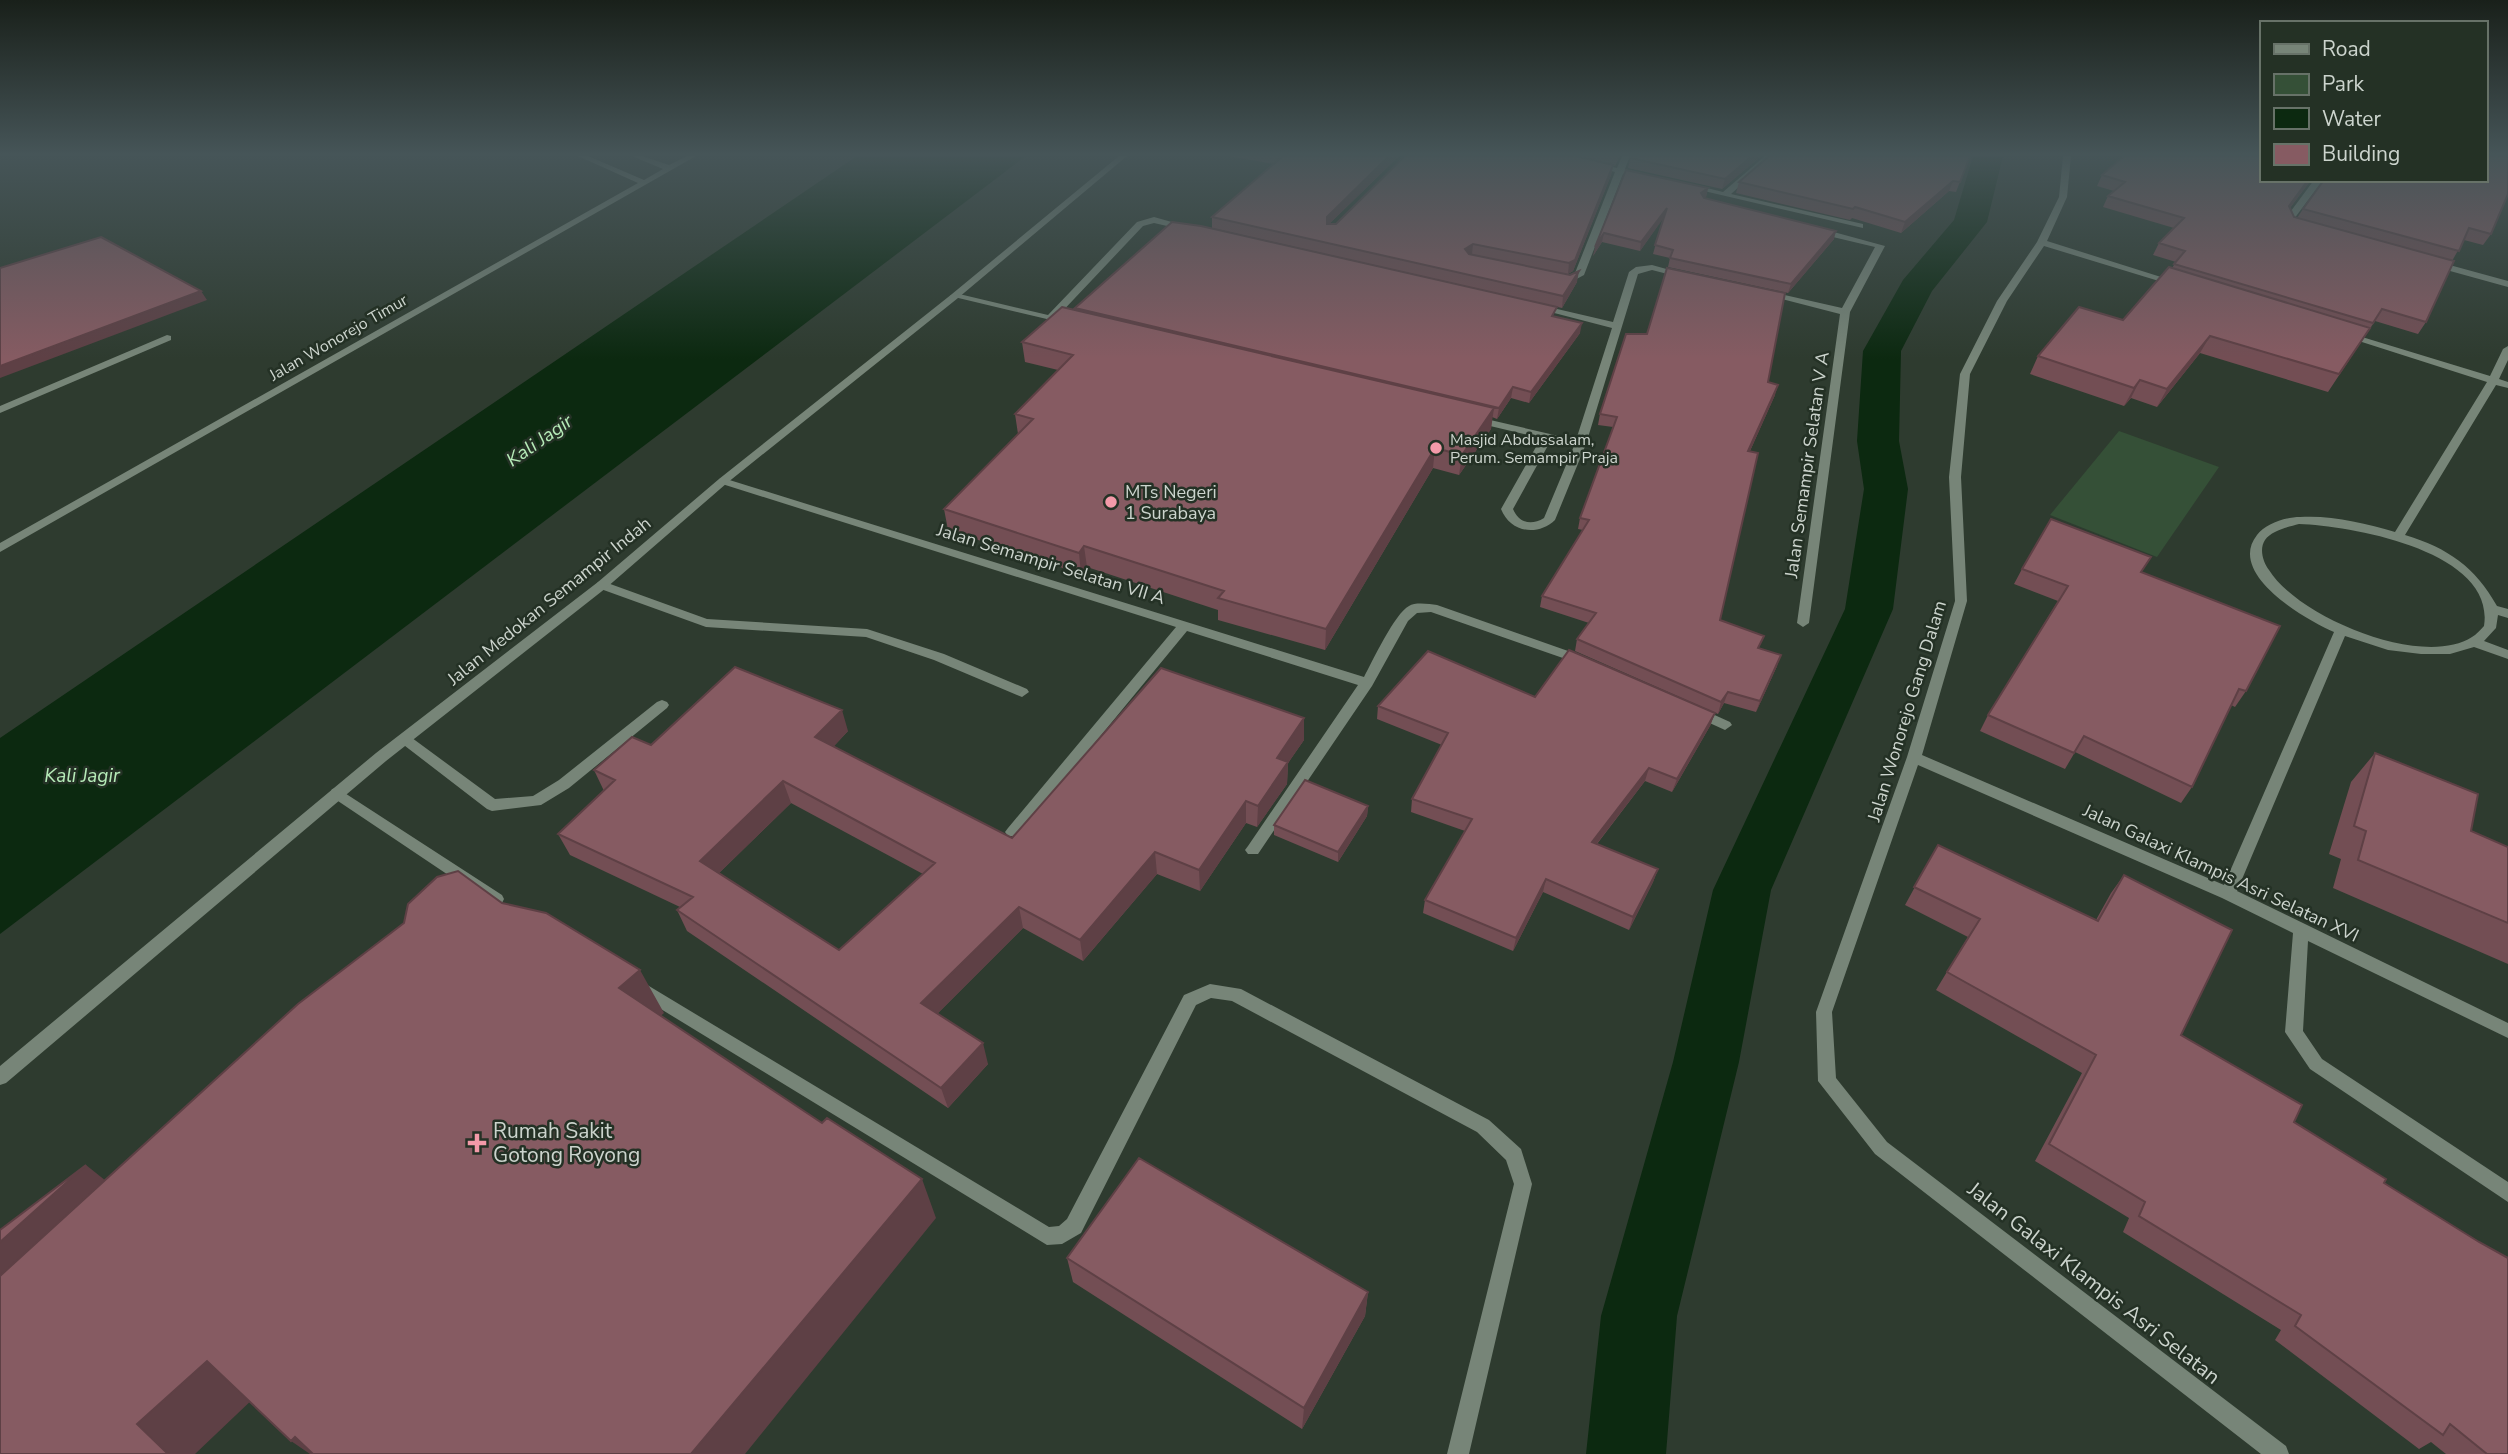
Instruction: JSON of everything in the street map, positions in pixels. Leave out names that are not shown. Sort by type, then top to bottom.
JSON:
[{"type":"street","name":"Jalan Wonorejo Timur","points":[[0,548],[569,224]]},
{"type":"street","name":"Jalan Medokan Semampir Indah","points":[[0,1077],[337,793],[602,585],[723,481],[956,296],[1042,224]]},
{"type":"street","points":[[1050,318],[1143,224]]},
{"type":"street","points":[[1172,224],[1195,229]]},
{"type":"street","points":[[1557,278],[1569,280],[1578,275],[1598,224]]},
{"type":"street","points":[[1851,224],[1860,226]]},
{"type":"street","name":"Jalan Wonorejo Gang Dalam","points":[[1881,1148],[1827,1081],[1824,1012],[1914,757],[1961,601],[1955,477],[1965,374],[2002,301],[2042,242],[2050,224]]},
{"type":"street","points":[[2296,224],[2302,228]]},
{"type":"street","name":"Jalan Semampir Selatan V A","points":[[1803,623],[1844,312],[1880,246],[1813,229]]},
{"type":"street","points":[[2042,242],[2188,287]]},
{"type":"street","points":[[2429,263],[2507,283]]},
{"type":"street","points":[[1547,437],[1507,509],[1509,517],[1531,528],[1542,526],[1549,520],[1580,444],[1634,272],[1641,267],[1691,277]]},
{"type":"street","points":[[1755,291],[1844,312]]},
{"type":"street","points":[[956,296],[1077,324]]},
{"type":"street","points":[[1535,307],[1617,326]]},
{"type":"street","points":[[2334,332],[2508,386]]},
{"type":"street","points":[[0,410],[167,338]]},
{"type":"street","points":[[2398,536],[2493,381],[2508,349]]},
{"type":"street","points":[[1467,418],[1580,444]]},
{"type":"street","name":"Jalan Semampir Selatan VII A","points":[[723,481],[1367,683]]},
{"type":"street","points":[[2298,520],[2328,520],[2362,525],[2398,536],[2430,550],[2459,568],[2480,588],[2491,608],[2490,628],[2474,642],[2449,649],[2416,649],[2379,642],[2341,630],[2306,613],[2279,593],[2262,572],[2256,554],[2260,538],[2275,527],[2298,520]]},
{"type":"street","points":[[602,585],[706,623],[867,633],[939,657],[1023,692]]},
{"type":"street","points":[[1253,850],[1367,683],[1403,619],[1419,607],[1432,608],[1592,665]]},
{"type":"street","points":[[2491,608],[2508,614]]},
{"type":"street","points":[[1013,832],[1184,625]]},
{"type":"street","points":[[2228,894],[2341,630]]},
{"type":"street","points":[[2474,642],[2508,655]]},
{"type":"street","points":[[403,739],[492,805],[536,801],[564,783],[662,705]]},
{"type":"street","points":[[1688,709],[1725,725]]},
{"type":"street","name":"Jalan Galaxi Klampis Asri Selatan XVI","points":[[1914,757],[2228,894],[2508,1031]]},
{"type":"street","points":[[337,793],[479,895],[509,908]]},
{"type":"street","points":[[2301,929],[2294,1032],[2316,1064],[2508,1193]]},
{"type":"street","points":[[627,979],[1047,1236],[1062,1235],[1074,1226],[1190,1000],[1210,991],[1235,994],[1483,1126],[1514,1155],[1523,1184],[1458,1454]]},
{"type":"street","name":"Jalan Galaxi Klampis Asri Selatan","points":[[1881,1148],[2278,1454]]},
{"type":"green space","points":[[2119,431],[2219,467],[2157,557],[2050,515]]},
{"type":"water","name":"Kali Jagir","points":[[757,224],[937,224],[0,934],[0,738]]},
{"type":"building","points":[[1170,224],[1185,224],[1557,307],[1552,316],[1582,323],[1531,392],[1513,387],[1499,408],[1075,308]]},
{"type":"building","points":[[1242,224],[1589,224],[1575,260],[1569,263],[1473,244],[1465,249],[1469,254],[1570,275],[1579,271],[1563,296]]},
{"type":"building","points":[[1604,224],[1655,224],[1641,242],[1604,233],[1595,247]]},
{"type":"building","points":[[1662,224],[1807,224],[1836,231],[1791,284],[1670,258],[1673,250],[1655,245]]},
{"type":"building","points":[[2178,224],[2319,224],[2454,261],[2426,322],[2382,309],[2373,323],[2174,264],[2185,251],[2159,243]]},
{"type":"building","points":[[2358,224],[2495,224],[2491,234],[2469,228],[2459,251]]},
{"type":"building","points":[[101,237],[201,291],[0,366],[0,268]]},
{"type":"building","points":[[2169,267],[2370,328],[2339,374],[2210,336],[2167,389],[2140,380],[2134,388],[2038,356],[2079,307],[2123,320]]},
{"type":"building","points":[[1667,268],[1785,293],[1768,382],[1778,385],[1748,451],[1758,453],[1720,620],[1764,636],[1758,648],[1781,655],[1760,701],[1728,692],[1721,702],[1577,639],[1596,613],[1542,596],[1589,520],[1580,518],[1617,417],[1600,414],[1626,334],[1647,334]]},
{"type":"building","points":[[1062,307],[1494,408],[1462,455],[1435,448],[1326,629],[1218,598],[1224,591],[1084,546],[1079,553],[944,509],[1033,419],[1015,414],[1073,355],[1022,342]]},
{"type":"building","points":[[2051,519],[2151,557],[2141,572],[2280,626],[2246,691],[2239,689],[2192,787],[2084,736],[2074,753],[1988,715],[2068,586],[2022,569]]},
{"type":"building","points":[[1569,650],[1715,713],[1677,779],[1649,768],[1592,842],[1658,869],[1633,917],[1546,879],[1516,938],[1425,900],[1472,819],[1412,799],[1448,733],[1378,706],[1428,651],[1535,697]]},
{"type":"building","points":[[735,667],[842,710],[815,737],[1012,838],[1161,668],[1304,718],[1277,758],[1288,762],[1258,806],[1246,801],[1199,870],[1155,852],[1080,940],[1019,907],[921,1003],[983,1043],[941,1088],[677,910],[693,897],[558,834],[615,780],[594,770],[632,737],[651,745]],"holes":[[[783,781],[935,863],[839,950],[700,861]]]},
{"type":"building","points":[[2375,753],[2478,794],[2471,831],[2508,847],[2508,923],[2358,860],[2366,831],[2354,826]]},
{"type":"building","points":[[1305,780],[1368,806],[1338,852],[1274,825]]},
{"type":"building","points":[[1938,845],[2098,921],[2124,875],[2232,930],[2181,1035],[2302,1105],[2294,1122],[2386,1179],[2384,1183],[2508,1258],[2508,1454],[2487,1454],[2450,1424],[2443,1435],[2295,1326],[2301,1315],[2139,1216],[2145,1202],[2049,1144],[2096,1055],[1947,972],[1980,919],[1914,887]]},
{"type":"building","points":[[458,871],[502,903],[546,913],[640,970],[619,988],[822,1123],[827,1118],[922,1179],[691,1454],[313,1454],[295,1437],[291,1441],[207,1361],[137,1424],[168,1454],[0,1454],[0,1276],[298,1004],[404,923],[408,904],[437,877]]},
{"type":"building","points":[[1139,1158],[1368,1292],[1304,1408],[1067,1258]]},
{"type":"building","points":[[86,1165],[0,1242],[0,1230]]},
{"type":"waterway","points":[[1626,1454],[1639,1316],[1706,1062],[1742,890],[1869,609],[1886,489],[1878,441],[1882,351],[1916,288],[1968,224]]},
{"type":"place","name":"Masjid Abdussalam, Perum. Semampir Praja","points":[[1436,448]]},
{"type":"place","name":"MTs Negeri 1 Surabaya","points":[[1111,502]]},
{"type":"place","name":"Rumah Sakit Gotong Royong","points":[[477,1143]]}]
